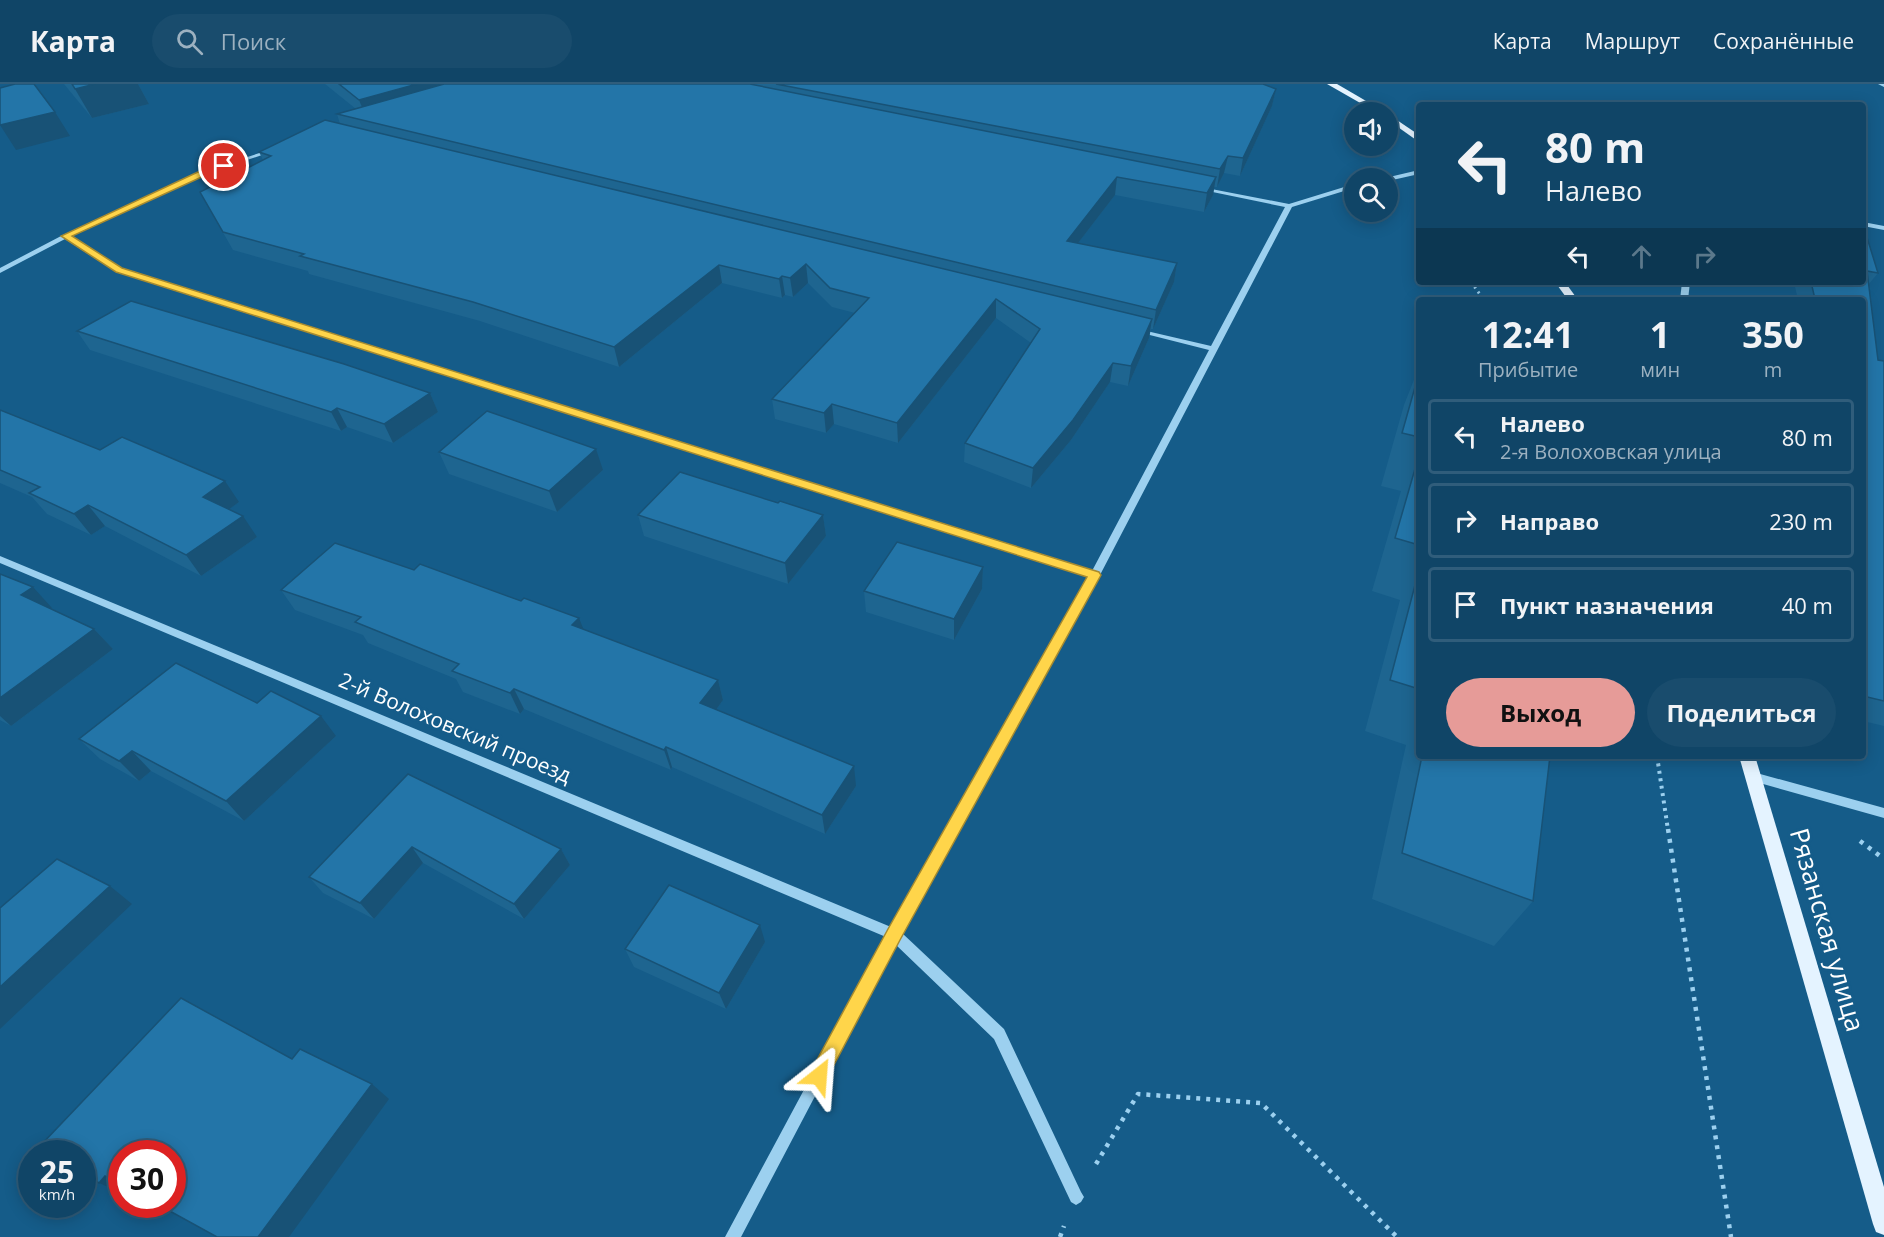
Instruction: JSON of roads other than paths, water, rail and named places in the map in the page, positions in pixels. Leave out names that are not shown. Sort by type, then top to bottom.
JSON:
[{"type":"main road","points":[[1330,84],[1363,102]]},
{"type":"main road","points":[[1398,123],[1416,137]]},
{"type":"main road","name":"Рязанская улица","points":[[1748,759],[1784,876],[1884,1224]]},
{"type":"street","points":[[0,271],[65,236],[203,173],[282,147]]},
{"type":"street","points":[[1398,177],[1416,173]]},
{"type":"street","points":[[1196,188],[1289,206],[1344,189]]},
{"type":"street","points":[[733,1237],[894,934],[1095,575],[1289,206]]},
{"type":"street","points":[[1866,225],[1884,228]]},
{"type":"street","points":[[65,236],[119,270],[1095,575]]},
{"type":"street","points":[[1132,329],[1214,349]]},
{"type":"street","name":"2-й Волоховский проезд","points":[[0,559],[894,934]]},
{"type":"street","points":[[1753,777],[1884,813]]},
{"type":"street","points":[[894,934],[999,1034],[1076,1197]]}]
